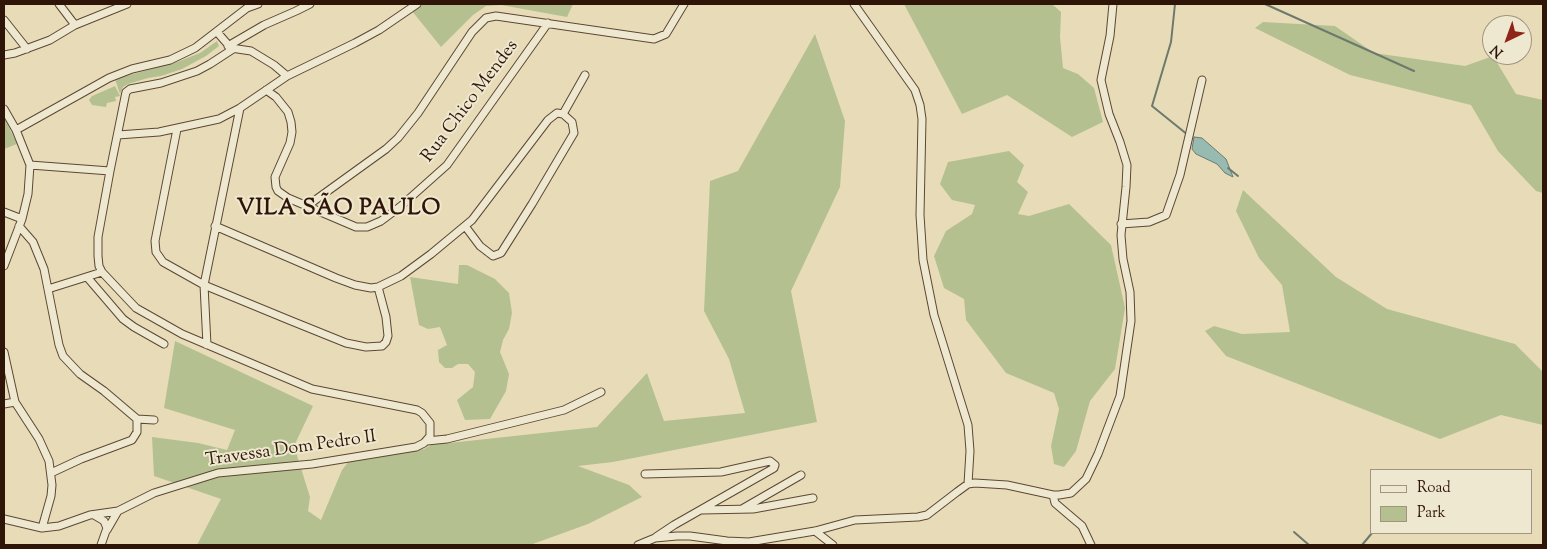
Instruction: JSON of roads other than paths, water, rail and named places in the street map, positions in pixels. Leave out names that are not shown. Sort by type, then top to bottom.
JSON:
[{"type":"street","points":[[59,4],[75,25]]},
{"type":"street","points":[[4,55],[50,40],[75,25],[127,4]]},
{"type":"street","points":[[16,130],[109,78],[132,69],[170,60],[195,48],[241,12],[258,4]]},
{"type":"street","points":[[310,4],[264,24],[230,47],[210,64],[196,71],[161,83],[130,89],[126,94],[98,237],[99,266],[122,295],[136,308],[182,334],[312,389],[422,412],[430,424],[430,436],[427,441]]},
{"type":"street","points":[[118,136],[177,128],[219,119],[240,108],[287,76],[379,30],[417,4]]},
{"type":"street","points":[[307,206],[386,149],[398,138],[418,113],[472,32],[486,18],[496,16],[654,39],[666,34],[684,4]]},
{"type":"street","points":[[854,4],[915,90],[920,105],[922,119],[920,215],[923,260],[934,315],[968,425],[970,451],[968,484]]},
{"type":"street","points":[[655,538],[690,536],[750,543],[815,531],[855,520],[927,515],[968,484],[1007,485],[1053,495],[1071,492],[1086,479],[1098,454],[1120,396],[1132,307],[1123,259],[1121,224],[1126,187],[1126,165],[1120,142],[1109,114],[1101,80],[1110,36],[1113,4]]},
{"type":"street","points":[[4,20],[27,49]]},
{"type":"street","name":"Rua Chico Mendes","points":[[266,90],[288,112],[291,122],[290,143],[277,169],[274,182],[280,194],[356,227],[367,227],[381,221],[402,206],[447,166],[548,23]]},
{"type":"street","points":[[217,32],[230,47],[251,51],[274,65],[287,76]]},
{"type":"street","points":[[563,114],[585,75]]},
{"type":"street","points":[[1121,224],[1149,222],[1166,215],[1180,176],[1202,80]]},
{"type":"street","points":[[207,345],[204,285],[240,108]]},
{"type":"street","points":[[4,109],[16,130],[30,165],[28,194],[21,223],[4,266]]},
{"type":"street","points":[[216,226],[336,278],[363,286],[378,287],[401,276],[478,214],[548,120],[557,113],[563,114],[572,122],[574,133],[532,204],[508,242],[497,255],[494,256],[480,246],[465,226]]},
{"type":"street","points":[[177,128],[156,232],[155,247],[158,257],[163,262],[204,285],[346,343],[375,348],[382,346],[388,336],[386,317],[378,287]]},
{"type":"street","points":[[30,165],[110,171]]},
{"type":"street","points":[[4,212],[21,223],[39,254],[63,356],[80,374],[104,391],[137,419],[154,420]]},
{"type":"street","points":[[48,289],[102,272]]},
{"type":"street","points":[[87,277],[123,319],[164,344]]},
{"type":"street","points":[[4,352],[15,402],[47,453],[51,473],[50,496],[42,528]]},
{"type":"street","points":[[427,441],[447,439],[564,410],[601,392]]},
{"type":"street","points":[[4,404],[15,402]]},
{"type":"street","points":[[51,473],[81,459],[132,440],[137,432],[137,419]]},
{"type":"street","name":"Travessa Dom Pedro II","points":[[4,519],[42,528],[59,526],[90,515],[118,511],[154,493],[218,473],[312,464],[416,447],[427,441]]},
{"type":"street","points":[[638,545],[655,538],[774,468],[774,463],[770,461],[721,472],[645,474]]},
{"type":"street","points":[[741,510],[801,475]]},
{"type":"street","points":[[1053,495],[1055,504],[1082,526],[1090,545]]},
{"type":"street","points":[[701,510],[741,510],[812,498]]},
{"type":"street","points":[[101,545],[106,531],[118,511]]},
{"type":"street","points":[[94,515],[104,521],[107,528],[106,531]]},
{"type":"street","points":[[683,520],[690,536]]},
{"type":"street","points":[[815,531],[833,545]]},
{"type":"water","points":[[1194,137],[1202,138],[1226,159],[1233,177],[1225,173],[1217,164],[1196,154],[1192,149]]},
{"type":"waterway","points":[[1175,4],[1171,42],[1152,106],[1188,135]]},
{"type":"waterway","points":[[1265,4],[1414,71]]},
{"type":"waterway","points":[[1228,168],[1238,176]]},
{"type":"waterway","points":[[1294,532],[1309,545]]},
{"type":"waterway","points":[[1362,545],[1371,534]]},
{"type":"district","name":"VILA SÃO PAULO","points":[[339,210]]}]
